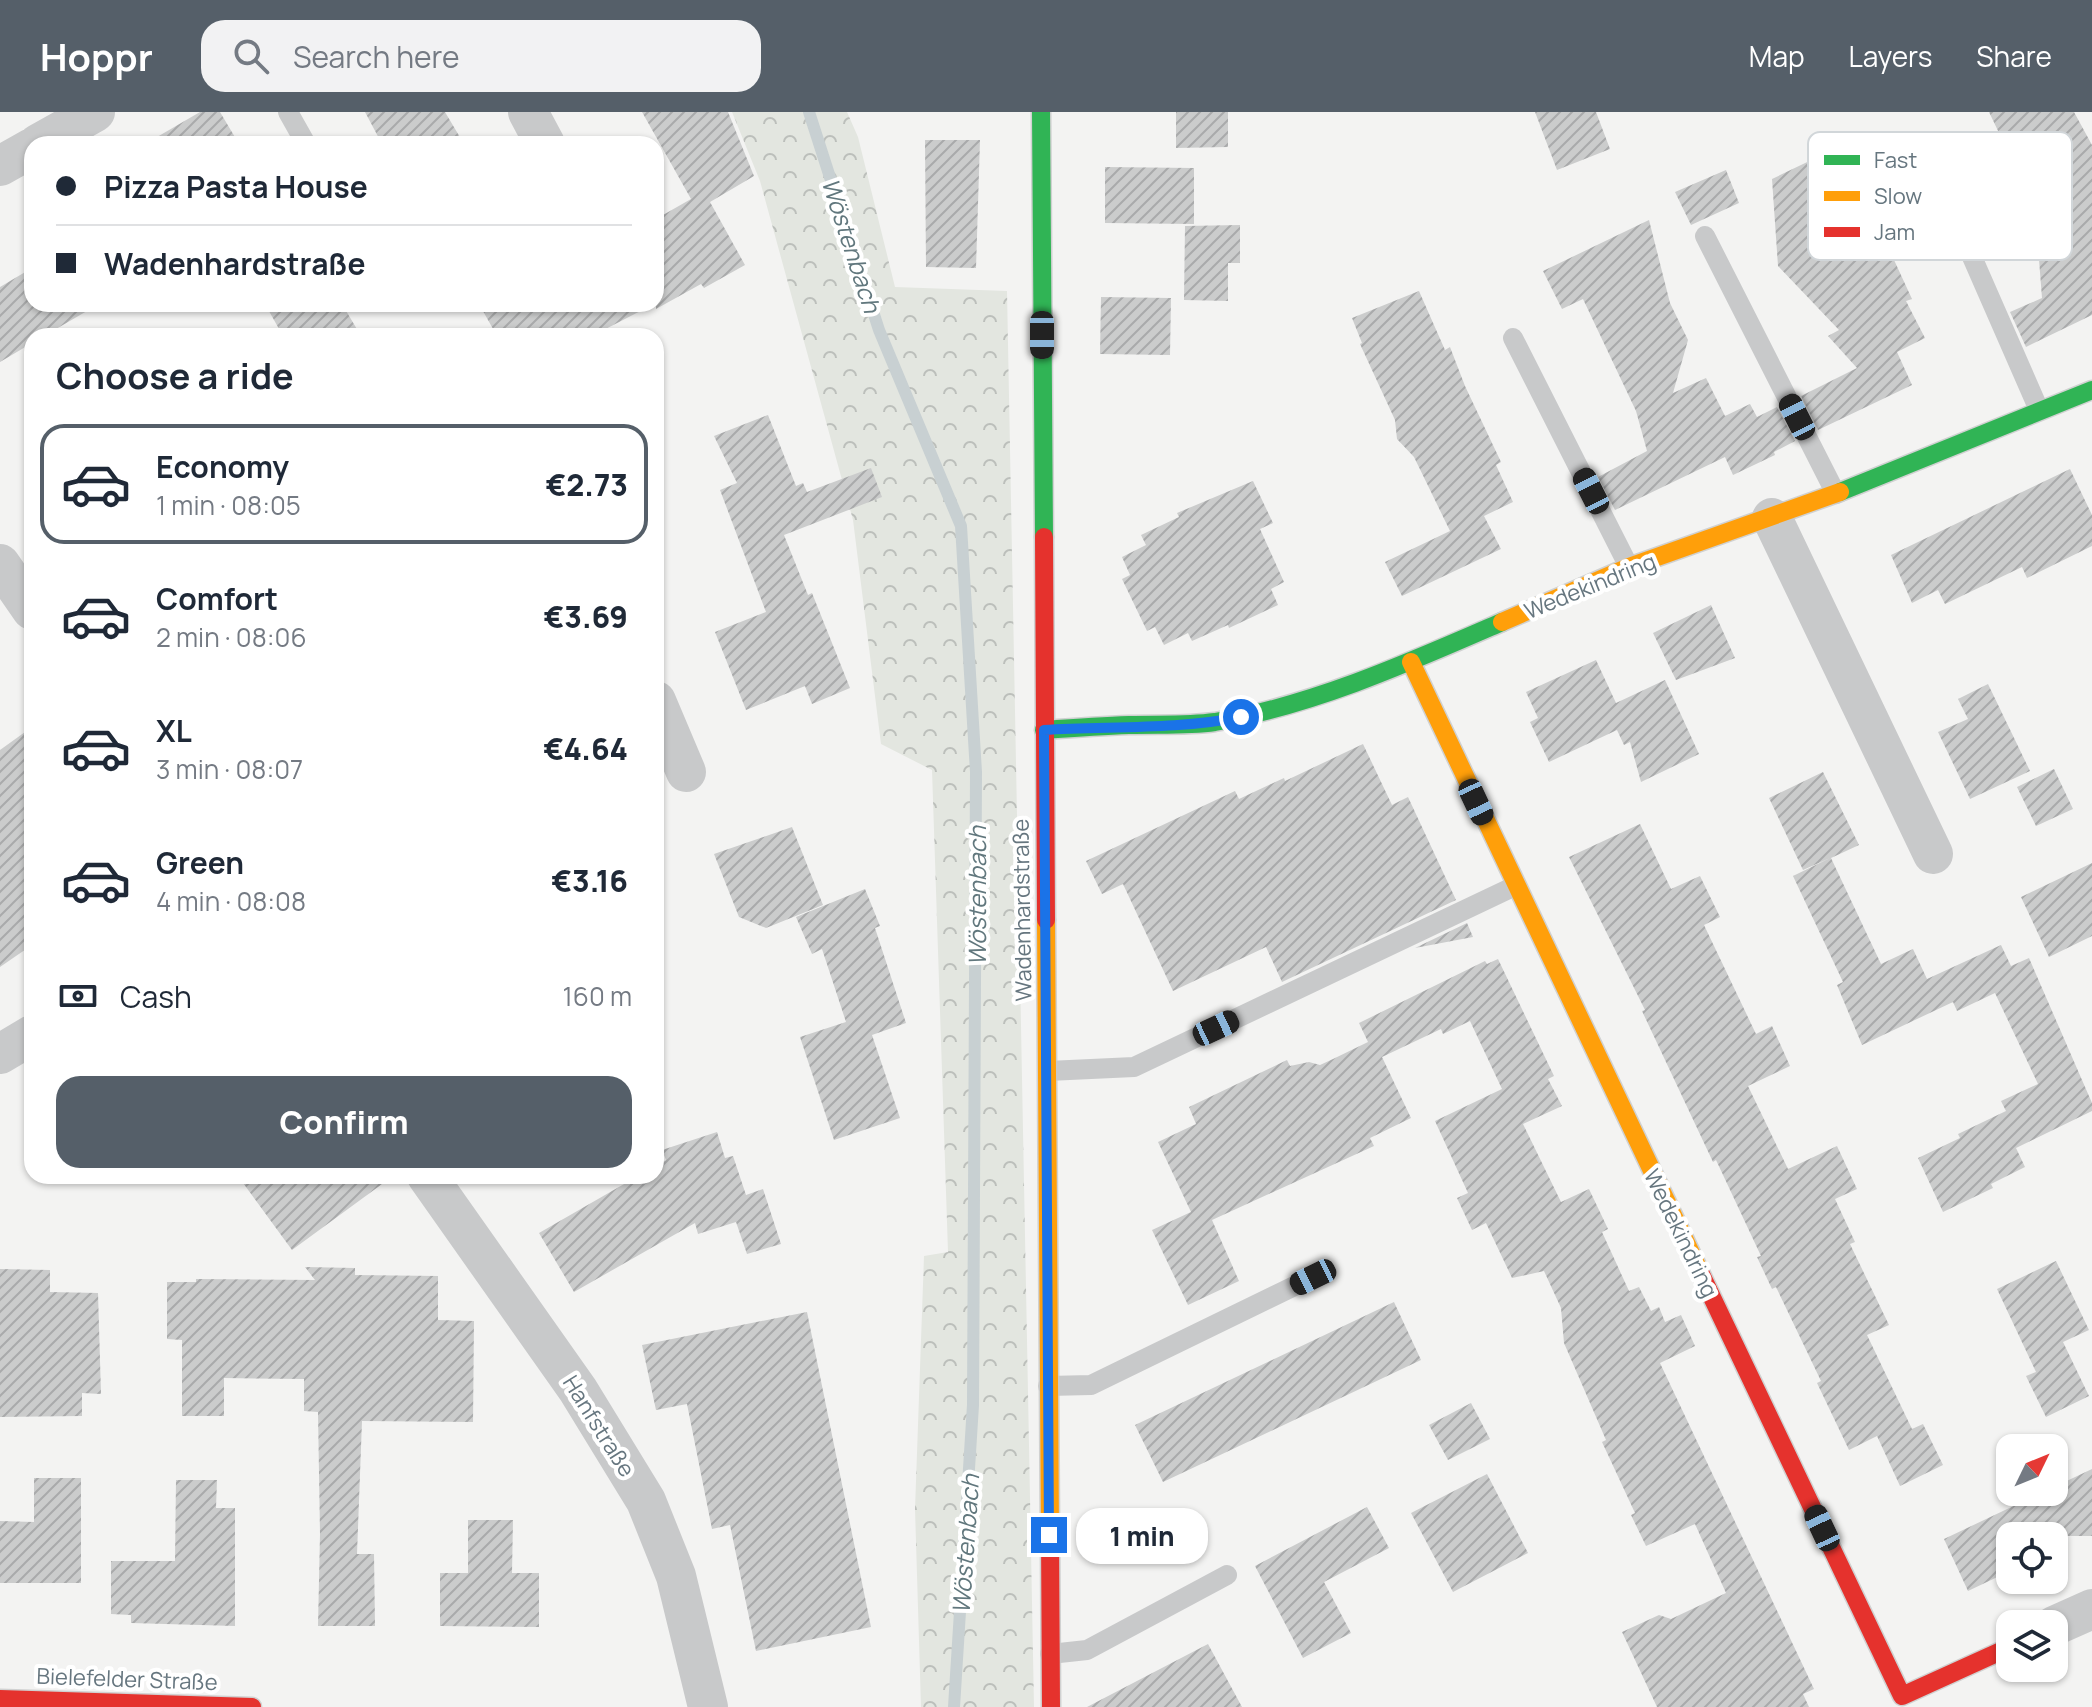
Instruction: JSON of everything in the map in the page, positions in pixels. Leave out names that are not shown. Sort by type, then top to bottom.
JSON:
[{"type":"street","points":[[52,136],[95,112]]},
{"type":"street","points":[[528,112],[541,136]]},
{"type":"street","name":"Wadenhardstraße","points":[[1041,112],[1051,1707]]},
{"type":"street","points":[[0,166],[24,152]]},
{"type":"street","name":"Wedekindring","points":[[1044,730],[1173,726],[1269,711],[1411,662],[1629,567],[1836,494],[2092,390]]},
{"type":"street","points":[[1772,518],[1933,854]]},
{"type":"street","points":[[0,564],[24,598]]},
{"type":"street","name":"Wedekindring","points":[[1411,662],[1902,1696],[1996,1653]]},
{"type":"street","points":[[664,720],[686,772]]},
{"type":"street","points":[[0,1054],[24,1040]]},
{"type":"street","name":"Hanfstraße","points":[[433,1184],[578,1390],[646,1501],[676,1576],[708,1707]]},
{"type":"street","points":[[2068,1620],[2092,1609]]},
{"type":"street","name":"Bielefelder Straße","points":[[10,1702],[252,1707]]},
{"type":"lane","points":[[288,112],[302,136]]},
{"type":"lane","points":[[1705,236],[1836,494]]},
{"type":"lane","points":[[1973,260],[2039,410]]},
{"type":"lane","points":[[1513,338],[1629,567]]},
{"type":"lane","points":[[1048,1071],[1134,1067],[1515,886]]},
{"type":"lane","points":[[1048,1386],[1091,1385],[1313,1277]]},
{"type":"lane","points":[[1050,1654],[1087,1650],[1227,1575]]},
{"type":"green space","points":[[732,112],[847,112],[858,137],[895,287],[1007,291],[1034,1707],[921,1707],[915,1509],[924,1256],[948,1252],[932,770],[881,744],[853,520],[760,181]]},
{"type":"building","points":[[200,112],[220,112],[234,136],[159,136]]},
{"type":"building","points":[[365,112],[445,112],[459,136],[378,136]]},
{"type":"building","points":[[642,112],[728,112],[754,176],[710,202],[745,265],[704,288],[701,284],[664,305],[664,214],[691,199],[664,151],[664,136],[656,136]]},
{"type":"building","points":[[1176,112],[1228,112],[1228,147],[1176,148]]},
{"type":"building","points":[[1535,112],[1596,112],[1610,149],[1557,170]]},
{"type":"building","points":[[1989,112],[2074,112],[2092,145],[2092,315],[2026,347],[2010,312],[2042,298],[2039,260],[2072,260],[2072,132],[1999,132]]},
{"type":"building","points":[[925,140],[980,140],[976,268],[926,267]]},
{"type":"building","points":[[1808,162],[1808,260],[1894,260],[1912,299],[1906,301],[1925,338],[1897,352],[1912,385],[1818,430],[1801,396],[1857,368],[1828,336],[1839,330],[1778,266],[1772,179]]},
{"type":"building","points":[[1105,167],[1194,168],[1194,224],[1105,223]]},
{"type":"building","points":[[1726,170],[1739,203],[1691,225],[1675,192]]},
{"type":"building","points":[[1649,220],[1670,303],[1688,340],[1673,393],[1706,378],[1725,416],[1750,404],[1757,417],[1777,407],[1795,441],[1774,452],[1775,455],[1733,475],[1725,457],[1615,510],[1598,477],[1647,451],[1636,411],[1583,299],[1562,309],[1543,271]]},
{"type":"building","points":[[1240,225],[1240,263],[1228,263],[1228,301],[1184,300],[1185,226]]},
{"type":"building","points":[[24,273],[24,312],[85,312],[58,328],[24,328],[24,348],[0,362],[0,287]]},
{"type":"building","points":[[1419,291],[1445,350],[1450,347],[1501,462],[1496,465],[1513,502],[1484,516],[1501,549],[1402,596],[1385,562],[1450,531],[1414,457],[1397,439],[1395,420],[1360,344],[1352,318]]},
{"type":"building","points":[[1101,297],[1171,298],[1170,355],[1100,354]]},
{"type":"building","points":[[270,312],[347,312],[356,328],[278,328]]},
{"type":"building","points":[[484,312],[638,312],[608,328],[492,328]]},
{"type":"building","points":[[768,415],[796,486],[803,483],[807,492],[871,468],[882,497],[784,535],[808,595],[812,593],[850,688],[812,704],[805,686],[746,710],[715,632],[766,612],[720,490],[737,483],[714,436]]},
{"type":"building","points":[[2070,469],[2092,515],[2092,546],[2027,578],[2022,567],[1945,604],[1938,590],[1912,603],[1891,555]]},
{"type":"building","points":[[1253,481],[1273,523],[1260,529],[1284,582],[1271,589],[1278,605],[1192,641],[1188,633],[1164,645],[1155,627],[1147,631],[1122,579],[1130,575],[1122,557],[1146,545],[1141,535],[1179,517],[1177,513]]},
{"type":"building","points":[[1711,605],[1735,658],[1676,680],[1653,633]]},
{"type":"building","points":[[1596,660],[1616,703],[1665,680],[1699,754],[1641,782],[1630,742],[1624,745],[1617,730],[1549,762],[1530,722],[1538,718],[1526,692]]},
{"type":"building","points":[[1988,684],[2030,771],[1970,799],[1938,732],[1968,719],[1958,699]]},
{"type":"building","points":[[24,733],[24,950],[0,967],[0,750]]},
{"type":"building","points":[[1363,744],[1392,805],[1408,797],[1456,900],[1282,982],[1266,947],[1173,991],[1123,884],[1102,894],[1086,861],[1235,791],[1239,799]]},
{"type":"building","points":[[2054,769],[2073,809],[2036,826],[2017,787]]},
{"type":"building","points":[[1823,772],[1859,845],[1831,858],[1881,964],[1913,949],[1927,979],[2001,945],[2011,966],[2029,958],[2092,1103],[2092,1111],[2016,1148],[2025,1167],[1991,1184],[1993,1188],[1943,1212],[1918,1158],[2006,1111],[2001,1101],[2038,1084],[1995,993],[1957,1011],[1953,1002],[1862,1045],[1837,985],[1843,982],[1793,876],[1830,858],[1803,870],[1769,798]]},
{"type":"building","points":[[1640,824],[1671,889],[1700,876],[1720,917],[1704,925],[1756,1034],[1772,1026],[1790,1066],[1748,1086],[1788,1169],[1837,1146],[1857,1189],[1835,1199],[1855,1242],[1850,1244],[1889,1325],[1867,1335],[1912,1429],[1923,1424],[1943,1465],[1900,1486],[1877,1436],[1849,1450],[1817,1383],[1821,1381],[1776,1287],[1772,1289],[1757,1257],[1761,1256],[1716,1160],[1713,1162],[1642,1011],[1645,1010],[1569,857]]},
{"type":"building","points":[[792,827],[823,905],[766,928],[739,917],[714,854]]},
{"type":"building","points":[[2092,863],[2092,936],[2049,957],[2021,897]]},
{"type":"building","points":[[865,889],[880,926],[875,928],[906,1023],[872,1035],[900,1118],[834,1140],[800,1037],[846,1022],[822,949],[812,954],[796,917]]},
{"type":"building","points":[[1467,923],[1473,937],[1415,948]]},
{"type":"building","points":[[1498,959],[1554,1076],[1548,1079],[1562,1106],[1523,1124],[1561,1202],[1589,1189],[1608,1229],[1602,1232],[1629,1291],[1639,1287],[1651,1311],[1659,1307],[1665,1322],[1681,1315],[1695,1346],[1660,1363],[1814,1689],[1803,1694],[1809,1707],[1657,1707],[1622,1632],[1659,1615],[1671,1619],[1726,1593],[1695,1524],[1646,1546],[1631,1515],[1635,1513],[1602,1442],[1606,1440],[1564,1343],[1561,1308],[1544,1271],[1512,1278],[1486,1223],[1472,1230],[1457,1198],[1468,1193],[1435,1121],[1502,1089],[1470,1021],[1443,1034],[1441,1029],[1382,1057],[1411,1118],[1370,1138],[1374,1146],[1212,1220],[1239,1281],[1188,1305],[1152,1230],[1191,1212],[1158,1142],[1196,1124],[1189,1107],[1287,1060],[1290,1066],[1309,1062],[1320,1065],[1333,1059],[1368,1042],[1359,1023],[1485,961],[1487,964]]},
{"type":"building","points":[[717,1132],[725,1158],[733,1156],[746,1195],[763,1189],[781,1244],[747,1254],[736,1222],[698,1234],[695,1223],[574,1292],[539,1233],[624,1184],[664,1184],[664,1149]]},
{"type":"building","points":[[244,1184],[382,1184],[292,1250]]},
{"type":"building","points":[[2056,1261],[2089,1330],[2063,1342],[2089,1396],[2046,1417],[2026,1376],[2036,1372],[1997,1289]]},
{"type":"building","points":[[305,1267],[355,1268],[355,1275],[438,1276],[438,1320],[474,1321],[473,1422],[362,1421],[357,1554],[374,1554],[375,1626],[318,1626],[318,1412],[304,1411],[304,1379],[224,1378],[224,1416],[182,1416],[182,1340],[167,1339],[167,1282],[196,1282],[196,1279],[315,1280]]},
{"type":"building","points":[[0,1269],[50,1270],[50,1292],[98,1293],[101,1394],[82,1393],[82,1416],[0,1417]]},
{"type":"building","points":[[1394,1302],[1421,1360],[1163,1482],[1135,1425]]},
{"type":"building","points":[[807,1312],[871,1627],[756,1651],[730,1525],[712,1529],[687,1404],[656,1410],[642,1345]]},
{"type":"building","points":[[1471,1403],[1490,1439],[1448,1460],[1429,1425]]},
{"type":"building","points":[[2092,1469],[2092,1536],[2068,1536],[2068,1522],[1996,1522],[1996,1578],[1968,1591],[1944,1539],[2014,1506],[2068,1506],[2068,1480]]},
{"type":"building","points":[[1487,1474],[1528,1553],[1453,1592],[1411,1513]]},
{"type":"building","points":[[34,1478],[81,1478],[81,1583],[0,1583],[0,1521],[34,1522]]},
{"type":"building","points":[[176,1480],[217,1480],[216,1508],[235,1508],[235,1626],[131,1623],[131,1615],[111,1614],[111,1561],[175,1561]]},
{"type":"building","points":[[1367,1507],[1389,1548],[1324,1582],[1351,1633],[1303,1658],[1255,1566]]},
{"type":"building","points":[[468,1520],[513,1520],[512,1573],[539,1573],[539,1627],[440,1626],[440,1573],[468,1573]]},
{"type":"building","points":[[1208,1644],[1242,1707],[1087,1707]]},
{"type":"waterway","name":"Wöstenbach","points":[[809,112],[879,330],[961,526],[976,772],[973,1405],[954,1707]]},
{"type":"traffic: fast","points":[[1041,112],[1044,537]]},
{"type":"traffic: fast","points":[[1840,492],[2092,390]]},
{"type":"traffic: fast","points":[[1044,730],[1204,723],[1252,714],[1361,681],[1502,622]]},
{"type":"traffic: slow","points":[[1502,622],[1629,567],[1840,492]]},
{"type":"traffic: slow","points":[[1411,662],[1699,1270]]},
{"type":"traffic: slow","points":[[1046,920],[1050,1534]]},
{"type":"traffic: jam","points":[[1044,537],[1046,920]]},
{"type":"traffic: jam","points":[[1699,1270],[1902,1696],[1996,1653]]},
{"type":"traffic: jam","points":[[1050,1534],[1051,1707]]},
{"type":"traffic: jam","points":[[0,1699],[252,1707]]},
{"type":"route","points":[[1049,1535],[1044,730],[1173,726],[1241,717]]}]
